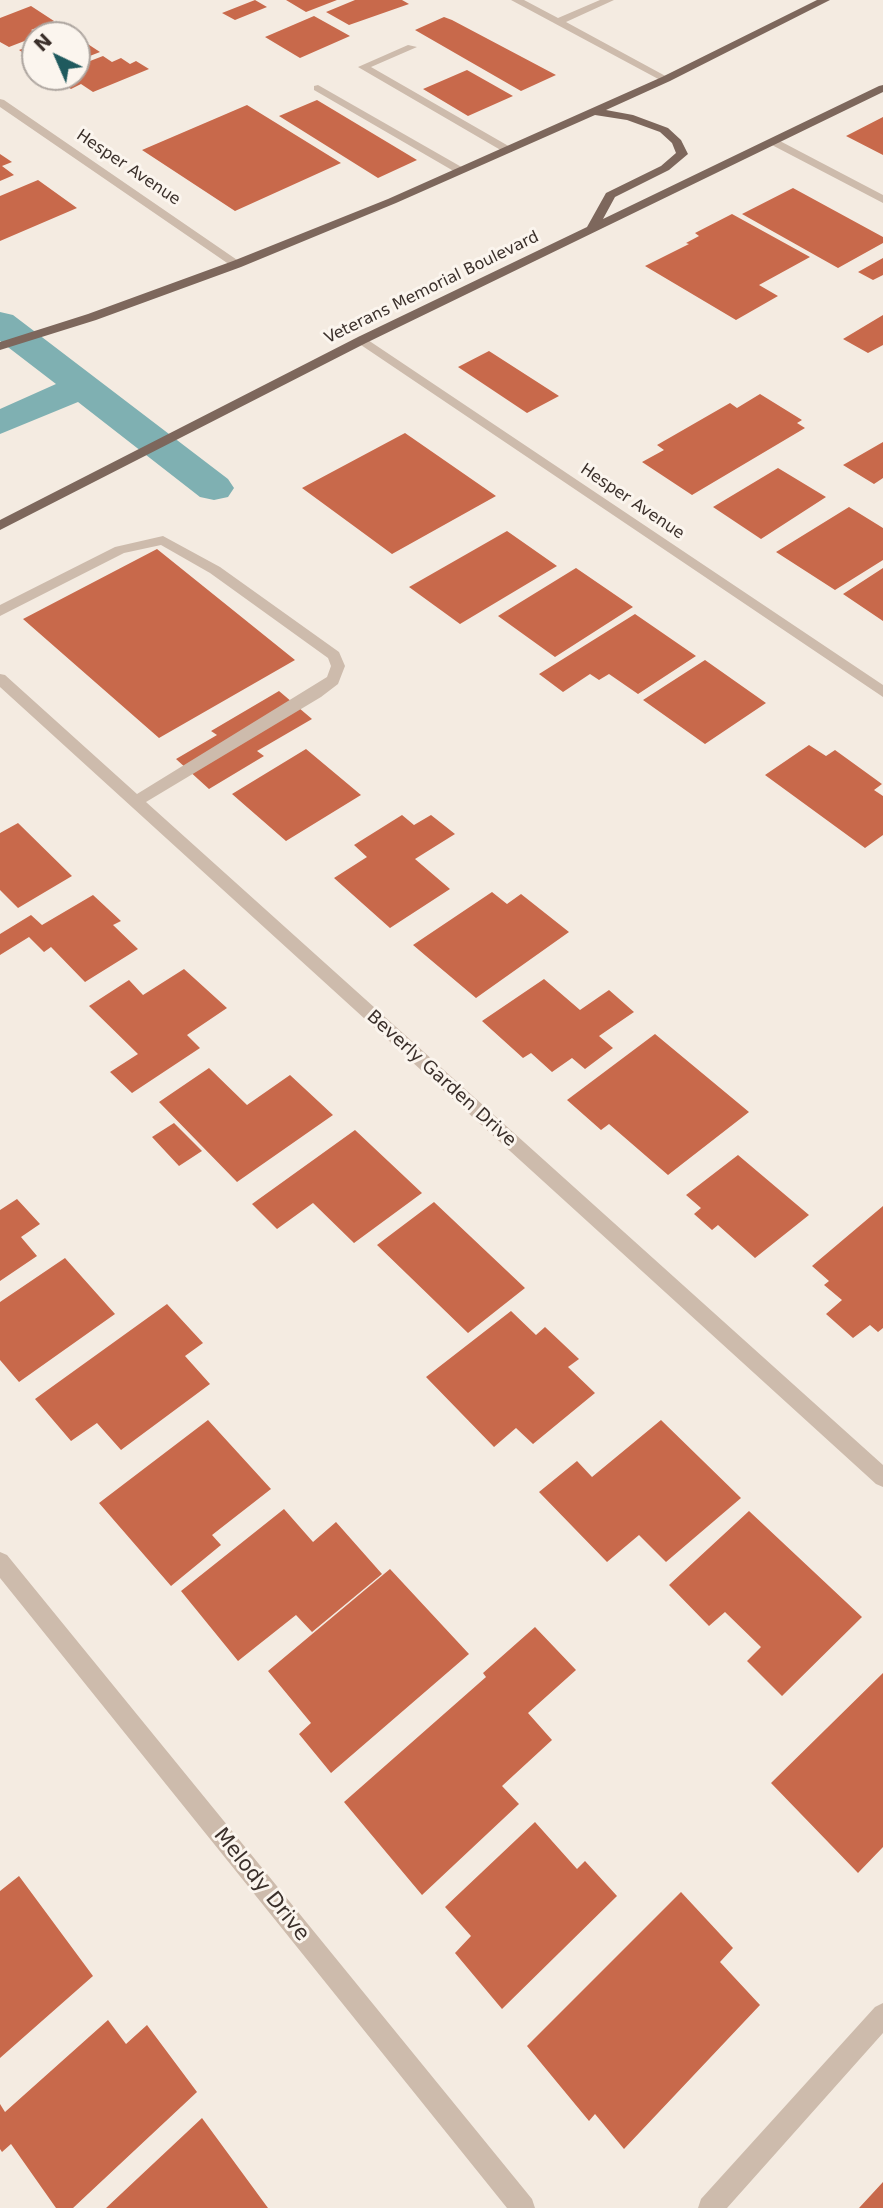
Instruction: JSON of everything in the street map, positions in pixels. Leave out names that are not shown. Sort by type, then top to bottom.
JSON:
[{"type":"main road","points":[[0,346],[92,317],[237,264],[461,171],[666,79],[825,0]]},
{"type":"main road","name":"Veterans Memorial Boulevard","points":[[0,526],[362,340],[883,88]]},
{"type":"main road","points":[[591,230],[610,195],[665,168],[682,154],[677,142],[664,130],[629,117],[594,111]]},
{"type":"street","points":[[516,0],[666,79]]},
{"type":"street","points":[[557,22],[609,0]]},
{"type":"street","points":[[412,47],[363,68],[508,150]]},
{"type":"street","points":[[318,88],[461,171]]},
{"type":"street","name":"Hesper Avenue","points":[[0,102],[237,264]]},
{"type":"street","points":[[774,142],[883,200]]},
{"type":"street","name":"Hesper Avenue","points":[[362,340],[883,692]]},
{"type":"street","points":[[0,611],[120,550],[163,540],[215,570],[334,655],[338,666],[333,680],[316,693],[135,802]]},
{"type":"street","name":"Beverly Garden Drive","points":[[0,679],[883,1478]]},
{"type":"street","name":"Melody Drive","points":[[0,1562],[523,2208]]},
{"type":"street","points":[[710,2208],[883,2014]]},
{"type":"building","points":[[255,0],[267,7],[235,20],[222,13]]},
{"type":"building","points":[[286,0],[337,0],[306,12]]},
{"type":"building","points":[[355,0],[402,0],[409,4],[349,25],[326,12]]},
{"type":"building","points":[[31,6],[54,21],[21,21],[21,42],[9,47],[0,42],[0,18]]},
{"type":"building","points":[[314,16],[350,36],[300,58],[265,37]]},
{"type":"building","points":[[444,17],[556,75],[521,91],[415,30]]},
{"type":"building","points":[[91,46],[100,52],[91,56]]},
{"type":"building","points":[[103,56],[112,62],[121,58],[130,64],[136,61],[149,69],[93,92],[91,61]]},
{"type":"building","points":[[467,70],[513,96],[468,116],[423,89]]},
{"type":"building","points":[[317,100],[417,160],[378,178],[279,116]]},
{"type":"building","points":[[247,105],[341,163],[235,211],[142,150]]},
{"type":"building","points":[[883,117],[883,155],[846,136]]},
{"type":"building","points":[[0,154],[12,162],[2,166],[14,175],[0,181]]},
{"type":"building","points":[[38,180],[77,208],[0,241],[0,196]]},
{"type":"building","points":[[793,188],[883,237],[883,243],[838,268],[742,214]]},
{"type":"building","points":[[732,214],[810,257],[759,285],[778,296],[736,320],[645,266],[689,244],[686,243],[699,236],[695,233]]},
{"type":"building","points":[[883,258],[883,275],[873,280],[858,272]]},
{"type":"building","points":[[883,315],[883,345],[868,353],[843,339]]},
{"type":"building","points":[[489,351],[559,396],[527,413],[458,367]]},
{"type":"building","points":[[760,394],[802,420],[797,423],[805,428],[692,495],[642,462],[664,450],[657,445],[730,403],[737,408]]},
{"type":"building","points":[[405,433],[496,496],[392,554],[302,488]]},
{"type":"building","points":[[883,442],[883,478],[874,484],[843,465]]},
{"type":"building","points":[[778,468],[826,497],[761,539],[713,507]]},
{"type":"building","points":[[849,507],[883,528],[883,560],[835,590],[776,552]]},
{"type":"building","points":[[507,531],[557,566],[460,624],[409,587]]},
{"type":"building","points":[[157,549],[295,660],[159,738],[23,619]]},
{"type":"building","points":[[576,568],[633,607],[555,657],[498,616]]},
{"type":"building","points":[[883,568],[883,621],[843,594]]},
{"type":"building","points":[[635,614],[696,656],[638,694],[609,674],[599,680],[590,674],[563,692],[539,674]]},
{"type":"building","points":[[705,660],[766,703],[705,744],[643,700]]},
{"type":"building","points":[[279,691],[312,719],[257,751],[264,756],[209,789],[176,759],[217,735],[211,731]]},
{"type":"building","points":[[809,745],[826,756],[835,750],[882,784],[874,790],[883,796],[883,835],[865,848],[765,775]]},
{"type":"building","points":[[306,749],[361,795],[286,841],[232,794]]},
{"type":"building","points":[[402,815],[414,825],[431,815],[455,834],[415,859],[450,889],[390,928],[334,878],[367,857],[354,845]]},
{"type":"building","points":[[18,823],[72,876],[18,908],[0,890],[0,833]]},
{"type":"building","points":[[492,892],[507,904],[521,894],[569,932],[476,998],[413,945]]},
{"type":"building","points":[[93,895],[121,921],[113,925],[138,949],[85,982],[51,947],[44,952],[29,937],[0,955],[0,934],[31,915],[42,925]]},
{"type":"building","points":[[184,969],[227,1008],[187,1035],[200,1048],[132,1093],[110,1072],[138,1054],[89,1006],[129,980],[143,995]]},
{"type":"building","points":[[544,979],[580,1010],[609,990],[634,1012],[599,1036],[613,1048],[585,1069],[572,1058],[552,1072],[531,1053],[523,1058],[482,1021]]},
{"type":"building","points":[[655,1034],[749,1112],[668,1175],[609,1124],[601,1130],[567,1100]]},
{"type":"building","points":[[209,1068],[247,1105],[290,1075],[333,1115],[237,1182],[159,1102]]},
{"type":"building","points":[[174,1123],[202,1151],[179,1166],[152,1137]]},
{"type":"building","points":[[355,1130],[422,1193],[354,1243],[313,1203],[277,1229],[252,1204]]},
{"type":"building","points":[[738,1155],[809,1215],[755,1258],[718,1225],[712,1230],[694,1214],[701,1208],[686,1195]]},
{"type":"building","points":[[17,1199],[40,1224],[21,1237],[37,1256],[0,1281],[0,1210]]},
{"type":"building","points":[[434,1202],[525,1288],[468,1333],[377,1245]]},
{"type":"building","points":[[883,1206],[883,1328],[878,1332],[870,1325],[853,1338],[826,1314],[842,1300],[824,1285],[829,1281],[812,1266]]},
{"type":"building","points":[[65,1258],[115,1314],[19,1382],[0,1360],[0,1302]]},
{"type":"building","points":[[167,1304],[203,1343],[185,1356],[210,1384],[121,1450],[97,1423],[71,1441],[35,1399]]},
{"type":"building","points":[[511,1311],[536,1335],[545,1327],[579,1359],[568,1367],[595,1393],[533,1444],[516,1428],[494,1447],[426,1377]]},
{"type":"building","points":[[208,1420],[271,1489],[212,1535],[221,1545],[171,1586],[99,1503]]},
{"type":"building","points":[[661,1420],[741,1498],[666,1562],[639,1535],[607,1562],[539,1492],[577,1461],[592,1477]]},
{"type":"building","points":[[284,1509],[313,1542],[336,1522],[382,1574],[312,1632],[296,1615],[238,1661],[181,1591]]},
{"type":"building","points":[[749,1511],[862,1617],[782,1696],[747,1661],[761,1647],[725,1612],[709,1626],[669,1585]]},
{"type":"building","points":[[390,1569],[469,1654],[331,1773],[299,1734],[311,1723],[268,1671]]},
{"type":"building","points":[[535,1627],[576,1670],[528,1713],[552,1740],[502,1786],[519,1804],[422,1895],[344,1802],[486,1677],[483,1673]]},
{"type":"building","points":[[883,1673],[883,1847],[858,1873],[771,1783]]},
{"type":"building","points":[[535,1822],[577,1869],[585,1861],[617,1896],[502,2009],[455,1953],[471,1936],[445,1907]]},
{"type":"building","points":[[19,1876],[93,1976],[0,2058],[0,1891]]},
{"type":"building","points":[[681,1892],[733,1948],[720,1962],[760,2005],[624,2149],[595,2114],[589,2121],[527,2046]]},
{"type":"building","points":[[108,2020],[126,2044],[147,2025],[197,2092],[73,2208],[56,2208],[11,2144],[2,2152],[0,2149],[0,2104],[5,2112]]},
{"type":"building","points":[[202,2118],[268,2208],[106,2208]]},
{"type":"building","points":[[883,2182],[883,2208],[859,2208]]},
{"type":"waterway","points":[[0,323],[82,386]]},
{"type":"waterway","points":[[0,423],[82,386]]},
{"type":"waterway","points":[[82,386],[214,488]]}]
